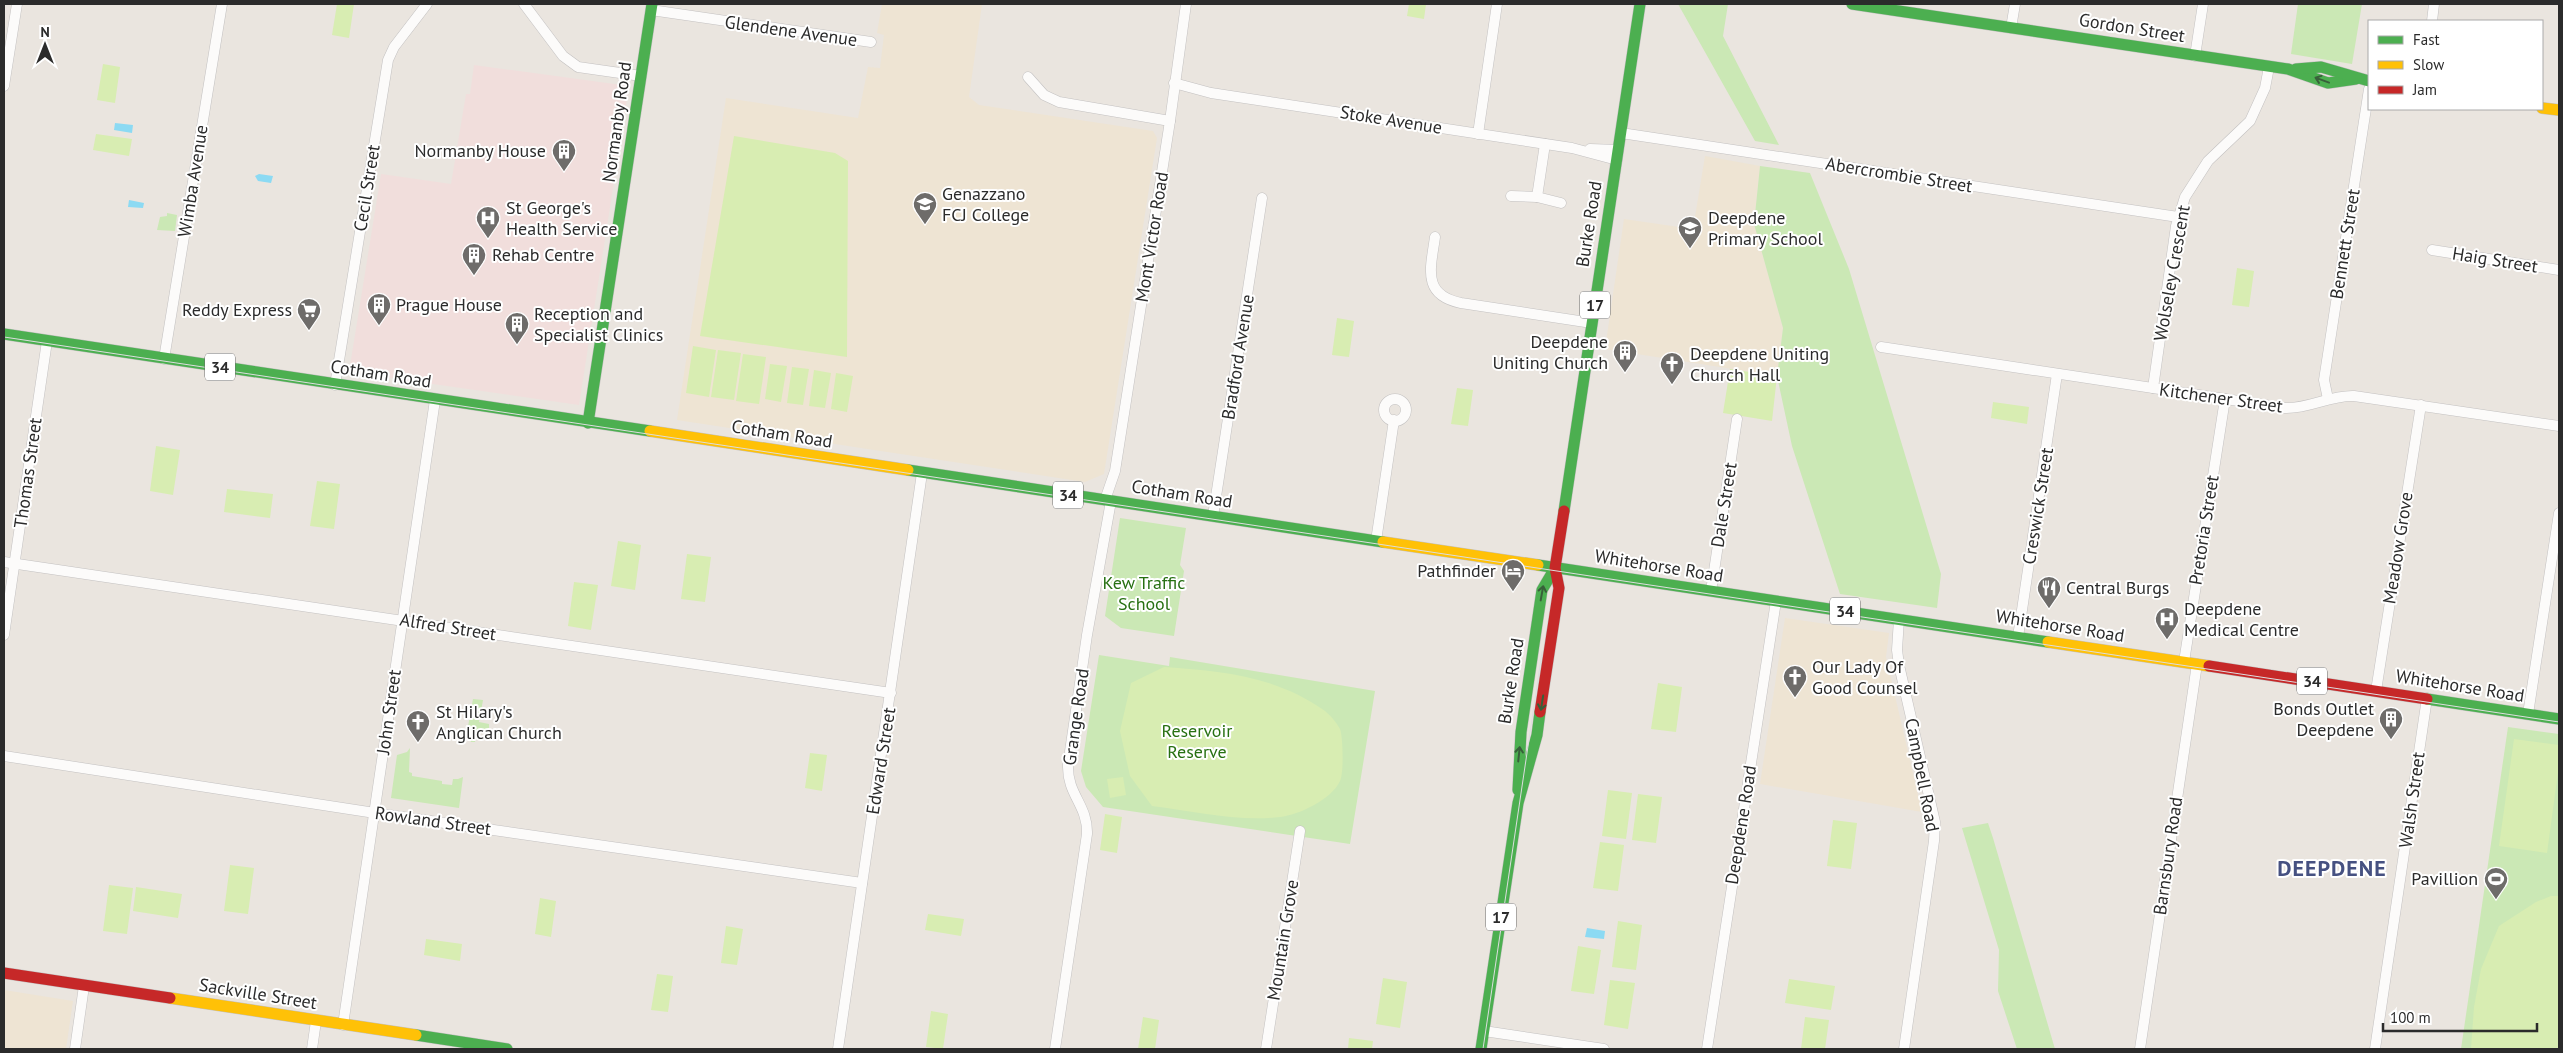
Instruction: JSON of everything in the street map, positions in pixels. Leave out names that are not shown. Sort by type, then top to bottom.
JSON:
[{"type":"main road","name":"Burke Road","points":[[1481,1049],[1518,803],[1537,735],[1559,588],[1555,568],[1640,4]]},
{"type":"main road","name":"Gordon Street","points":[[1852,4],[2288,69],[2328,83],[2356,79],[2368,81]]},
{"type":"main road","name":"Normanby Road","points":[[588,423],[652,7]]},
{"type":"main road","points":[[2543,108],[2559,110]]},
{"type":"main road","name":"Cotham Road","points":[[4,334],[1555,568]]},
{"type":"main road","name":"Burke Road","points":[[1518,803],[1518,765],[1521,732],[1542,590],[1555,568]]},
{"type":"main road","name":"Whitehorse Road","points":[[1555,568],[2559,719]]},
{"type":"main road","name":"Sackville Street","points":[[4,973],[507,1049]]},
{"type":"street","points":[[4,86],[17,4]]},
{"type":"street","name":"Wimba Avenue","points":[[164,359],[222,4]]},
{"type":"street","name":"Cecil Street","points":[[335,385],[388,60],[394,47],[427,4]]},
{"type":"street","points":[[524,4],[562,56],[570,63],[578,66],[641,76]]},
{"type":"street","name":"Mont Victor Road","points":[[1111,501],[1170,121],[1186,4]]},
{"type":"street","points":[[1478,134],[1497,4]]},
{"type":"street","points":[[2012,28],[2015,4]]},
{"type":"street","points":[[2195,56],[2203,4]]},
{"type":"street","points":[[2432,20],[2434,4]]},
{"type":"street","name":"Glendene Avenue","points":[[652,7],[871,42]]},
{"type":"street","name":"Wolseley Crescent","points":[[2153,388],[2178,217],[2185,197],[2200,170],[2250,121],[2265,88],[2269,67]]},
{"type":"street","points":[[1028,77],[1044,95],[1059,102],[1170,121]]},
{"type":"street","name":"Stoke Avenue","points":[[1174,88],[1617,155]]},
{"type":"street","name":"Bennett Street","points":[[2328,400],[2324,380],[2368,95]]},
{"type":"street","name":"Abercrombie Street","points":[[1621,133],[2178,217]]},
{"type":"street","points":[[1537,197],[1545,144]]},
{"type":"street","points":[[1512,196],[1537,197],[1561,203]]},
{"type":"street","name":"Bradford Avenue","points":[[1213,516],[1262,198]]},
{"type":"street","points":[[1435,236],[1431,277],[1435,288],[1444,298],[1461,303],[1592,323]]},
{"type":"street","name":"Haig Street","points":[[2432,250],[2559,270]]},
{"type":"street","name":"Thomas Street","points":[[4,635],[47,341]]},
{"type":"street","name":"Kitchener Street","points":[[1881,347],[2295,408],[2354,396],[2559,426]]},
{"type":"street","name":"Creswick Street","points":[[2018,638],[2058,374]]},
{"type":"street","name":"Pretoria Street","points":[[2184,662],[2225,399]]},
{"type":"street","name":"John Street","points":[[343,1025],[435,400]]},
{"type":"street","name":"Meadow Grove","points":[[2376,691],[2421,405]]},
{"type":"street","name":"Dale Street","points":[[1710,591],[1737,419]]},
{"type":"street","points":[[1376,541],[1394,420]]},
{"type":"street","name":"Edward Street","points":[[838,1049],[922,473]]},
{"type":"street","name":"Grange Road","points":[[1055,1049],[1087,834],[1086,816],[1070,786],[1068,765],[1087,635],[1111,501]]},
{"type":"street","points":[[2528,714],[2559,513]]},
{"type":"street","name":"Alfred Street","points":[[4,562],[891,693]]},
{"type":"street","name":"Deepdene Road","points":[[1707,1049],[1776,601]]},
{"type":"street","name":"Campbell Road","points":[[1899,619],[1897,650],[1899,665],[1935,822],[1934,841],[1904,1049]]},
{"type":"street","name":"Barnsbury Road","points":[[2140,1049],[2197,664]]},
{"type":"street","name":"Walsh Street","points":[[2375,1049],[2427,698]]},
{"type":"street","name":"Rowland Street","points":[[4,756],[375,813],[862,883]]},
{"type":"street","name":"Mountain Grove","points":[[1266,1049],[1300,831]]},
{"type":"street","points":[[75,1049],[84,986]]},
{"type":"street","points":[[312,1049],[316,1020]]},
{"type":"street","points":[[1484,1031],[1604,1049]]},
{"type":"shaded area","name":"Genazzano FCJ College","points":[[882,4],[982,4],[969,97],[979,105],[1153,131],[1157,138],[1104,474],[1085,482],[677,420],[726,98],[858,118],[868,67],[880,68],[884,35],[877,33]]},
{"type":"shaded area","name":"St George's Health Service","points":[[474,65],[629,86],[579,405],[349,372],[381,174],[451,184],[466,94],[470,94]]},
{"type":"shaded area","name":"Deepdene Primary School","points":[[1705,156],[1760,166],[1754,224],[1783,328],[1777,376],[1605,349],[1624,219],[1693,229]]},
{"type":"shaded area","points":[[1785,618],[1889,633],[1886,657],[1922,812],[1760,784]]},
{"type":"shaded area","points":[[4,990],[73,1001],[66,1049],[4,1049]]},
{"type":"green space","points":[[337,4],[354,4],[349,38],[332,35]]},
{"type":"green space","points":[[1409,4],[1426,4],[1424,19],[1407,16]]},
{"type":"green space","points":[[1678,4],[1728,4],[1723,36],[1779,145],[1755,141]]},
{"type":"green space","points":[[2298,4],[2362,4],[2352,64],[2291,54]]},
{"type":"green space","points":[[103,64],[120,67],[115,103],[97,100]]},
{"type":"green space","points":[[96,134],[132,139],[129,156],[93,150]]},
{"type":"green space","points":[[734,136],[835,153],[848,161],[847,357],[700,336]]},
{"type":"green space","points":[[1760,166],[1810,173],[1849,269],[1941,574],[1937,608],[1840,594],[1792,446],[1777,376],[1783,328],[1754,224]]},
{"type":"green space","points":[[167,213],[177,215],[175,231],[157,230],[160,217],[167,216]]},
{"type":"green space","points":[[2237,268],[2254,271],[2249,307],[2232,305]]},
{"type":"green space","points":[[1337,318],[1354,321],[1349,357],[1332,355]]},
{"type":"green space","points":[[693,346],[716,350],[709,397],[686,393]]},
{"type":"green space","points":[[718,350],[741,353],[734,400],[711,397]]},
{"type":"green space","points":[[743,354],[766,357],[759,404],[736,401]]},
{"type":"green space","points":[[770,364],[787,366],[781,402],[765,399]]},
{"type":"green space","points":[[792,367],[809,369],[803,405],[787,403]]},
{"type":"green space","points":[[1730,369],[1777,376],[1772,421],[1723,413]]},
{"type":"green space","points":[[814,370],[831,373],[825,408],[809,406]]},
{"type":"green space","points":[[836,373],[853,376],[847,412],[831,409]]},
{"type":"green space","points":[[1457,388],[1473,390],[1468,426],[1451,424]]},
{"type":"green space","points":[[1993,402],[2029,407],[2027,424],[1991,418]]},
{"type":"green space","points":[[156,446],[180,450],[173,495],[150,491]]},
{"type":"green space","points":[[317,481],[340,484],[334,529],[310,526]]},
{"type":"green space","points":[[227,489],[273,494],[270,518],[224,512]]},
{"type":"green space","name":"Kew Traffic School","points":[[1120,518],[1186,528],[1180,565],[1184,571],[1174,636],[1121,628],[1105,616]]},
{"type":"green space","points":[[618,541],[641,545],[635,590],[611,586]]},
{"type":"green space","points":[[687,554],[711,557],[705,602],[681,599]]},
{"type":"green space","points":[[574,582],[598,585],[591,630],[568,626]]},
{"type":"green space","name":"Reservoir Reserve","points":[[1099,655],[1169,666],[1170,657],[1375,691],[1350,844],[1103,807],[1086,787],[1081,771]]},
{"type":"green space","name":"Reservoir Reserve","points":[[1164,667],[1228,673],[1248,677],[1287,690],[1325,711],[1337,724],[1341,733],[1342,771],[1336,788],[1323,800],[1314,805],[1288,816],[1280,817],[1232,817],[1152,806],[1130,776],[1120,731],[1131,683]]},
{"type":"green space","points":[[1658,683],[1682,687],[1676,732],[1651,729]]},
{"type":"green space","points":[[473,699],[483,700],[479,722],[489,724],[489,730],[503,732],[502,735],[477,732],[475,742],[471,742],[467,732]]},
{"type":"green space","points":[[2508,727],[2559,734],[2559,1049],[2461,1049]]},
{"type":"green space","points":[[2514,739],[2559,745],[2559,765],[2547,853],[2499,846]]},
{"type":"green space","points":[[410,748],[409,772],[412,773],[412,776],[442,781],[442,784],[452,785],[453,779],[463,777],[459,808],[391,798],[397,755],[407,752]]},
{"type":"green space","points":[[810,753],[827,755],[822,791],[805,788]]},
{"type":"green space","points":[[1123,777],[1126,795],[1110,798],[1107,779]]},
{"type":"green space","points":[[1608,790],[1632,793],[1626,839],[1602,836]]},
{"type":"green space","points":[[1638,794],[1662,797],[1656,843],[1632,840]]},
{"type":"green space","points":[[1105,814],[1122,817],[1117,853],[1100,850]]},
{"type":"green space","points":[[1833,820],[1857,823],[1851,869],[1827,866]]},
{"type":"green space","points":[[1988,823],[2055,1049],[2017,1049],[1998,991],[1999,950],[1962,828]]},
{"type":"green space","points":[[1600,842],[1624,845],[1618,891],[1593,888]]},
{"type":"green space","points":[[230,865],[254,868],[248,914],[224,911]]},
{"type":"green space","points":[[109,885],[133,888],[127,934],[103,931]]},
{"type":"green space","points":[[136,887],[182,894],[178,918],[133,911]]},
{"type":"green space","points":[[2551,896],[2559,896],[2559,1049],[2471,1049],[2474,1007],[2481,969],[2499,926],[2536,902]]},
{"type":"green space","points":[[540,898],[556,901],[551,937],[535,934]]},
{"type":"green space","points":[[928,914],[964,919],[961,936],[925,930]]},
{"type":"green space","points":[[1618,921],[1642,925],[1636,970],[1612,967]]},
{"type":"green space","points":[[726,926],[743,929],[737,965],[721,963]]},
{"type":"green space","points":[[426,939],[462,944],[460,961],[424,955]]},
{"type":"green space","points":[[1578,946],[1601,950],[1594,994],[1571,991]]},
{"type":"green space","points":[[657,974],[673,976],[668,1012],[651,1010]]},
{"type":"green space","points":[[1383,978],[1407,982],[1400,1028],[1376,1024]]},
{"type":"green space","points":[[1789,979],[1835,986],[1831,1010],[1785,1003]]},
{"type":"green space","points":[[1610,980],[1635,983],[1628,1029],[1604,1025]]},
{"type":"green space","points":[[931,1011],[948,1014],[943,1049],[926,1047]]},
{"type":"green space","points":[[1143,1017],[1159,1020],[1155,1049],[1138,1049]]},
{"type":"green space","points":[[1805,1017],[1829,1020],[1825,1049],[1801,1049]]},
{"type":"green space","points":[[1349,1038],[1373,1041],[1372,1049],[1348,1049]]},
{"type":"water","points":[[115,123],[133,125],[132,133],[114,130]]},
{"type":"water","points":[[259,174],[273,176],[271,183],[258,181],[255,176]]},
{"type":"water","points":[[129,200],[144,203],[143,208],[128,207]]},
{"type":"water","points":[[1587,928],[1605,931],[1604,939],[1585,937]]},
{"type":"tram line","points":[[4,337],[2559,722]]},
{"type":"tram line","points":[[1483,1049],[1542,652]]},
{"type":"traffic: fast","points":[[588,423],[652,4]]},
{"type":"traffic: fast","points":[[1564,511],[1640,4]]},
{"type":"traffic: fast","points":[[1852,4],[2288,69],[2328,83],[2356,79]]},
{"type":"traffic: fast","points":[[2296,69],[2321,67],[2368,81]]},
{"type":"traffic: fast","points":[[4,334],[650,431]]},
{"type":"traffic: fast","points":[[908,470],[1383,542]]},
{"type":"traffic: fast","points":[[1538,565],[2048,642]]},
{"type":"traffic: fast","points":[[1518,790],[1521,732],[1542,590],[1555,568]]},
{"type":"traffic: fast","points":[[2427,699],[2559,719]]},
{"type":"traffic: fast","points":[[1481,1049],[1518,803],[1537,735],[1540,712]]},
{"type":"traffic: fast","points":[[416,1035],[507,1049]]},
{"type":"traffic: slow","points":[[2543,108],[2559,110]]},
{"type":"traffic: slow","points":[[650,431],[908,470]]},
{"type":"traffic: slow","points":[[1383,542],[1538,565]]},
{"type":"traffic: slow","points":[[2048,642],[2209,666]]},
{"type":"traffic: slow","points":[[170,998],[416,1035]]},
{"type":"traffic: jam","points":[[1540,712],[1559,588],[1555,568],[1564,511]]},
{"type":"traffic: jam","points":[[2209,666],[2427,699]]},
{"type":"traffic: jam","points":[[4,973],[170,998]]},
{"type":"place","name":"Normanby House","points":[[564,172]]},
{"type":"place","name":"Genazzano FCJ College","points":[[925,225]]},
{"type":"place","name":"St George's Health Service","points":[[488,239]]},
{"type":"place","name":"Deepdene Primary School","points":[[1690,249]]},
{"type":"place","name":"Rehab Centre","points":[[474,276]]},
{"type":"place","name":"Prague House","points":[[379,326]]},
{"type":"place","name":"Reddy Express","points":[[309,331]]},
{"type":"place","name":"Reception and Specialist Clinics","points":[[517,345]]},
{"type":"place","name":"Deepdene Uniting Church","points":[[1625,373]]},
{"type":"place","name":"Deepdene Uniting Church Hall","points":[[1672,385]]},
{"type":"place","name":"Pathfinder","points":[[1513,592]]},
{"type":"place","name":"Central Burgs","points":[[2049,609]]},
{"type":"place","name":"Deepdene Medical Centre","points":[[2167,640]]},
{"type":"place","name":"Our Lady Of Good Counsel","points":[[1795,698]]},
{"type":"place","name":"Bonds Outlet Deepdene","points":[[2391,740]]},
{"type":"place","name":"St Hilary's Anglican Church","points":[[418,743]]},
{"type":"place","name":"Pavillion","points":[[2496,900]]},
{"type":"district","name":"DEEPDENE","points":[[2332,868]]}]
